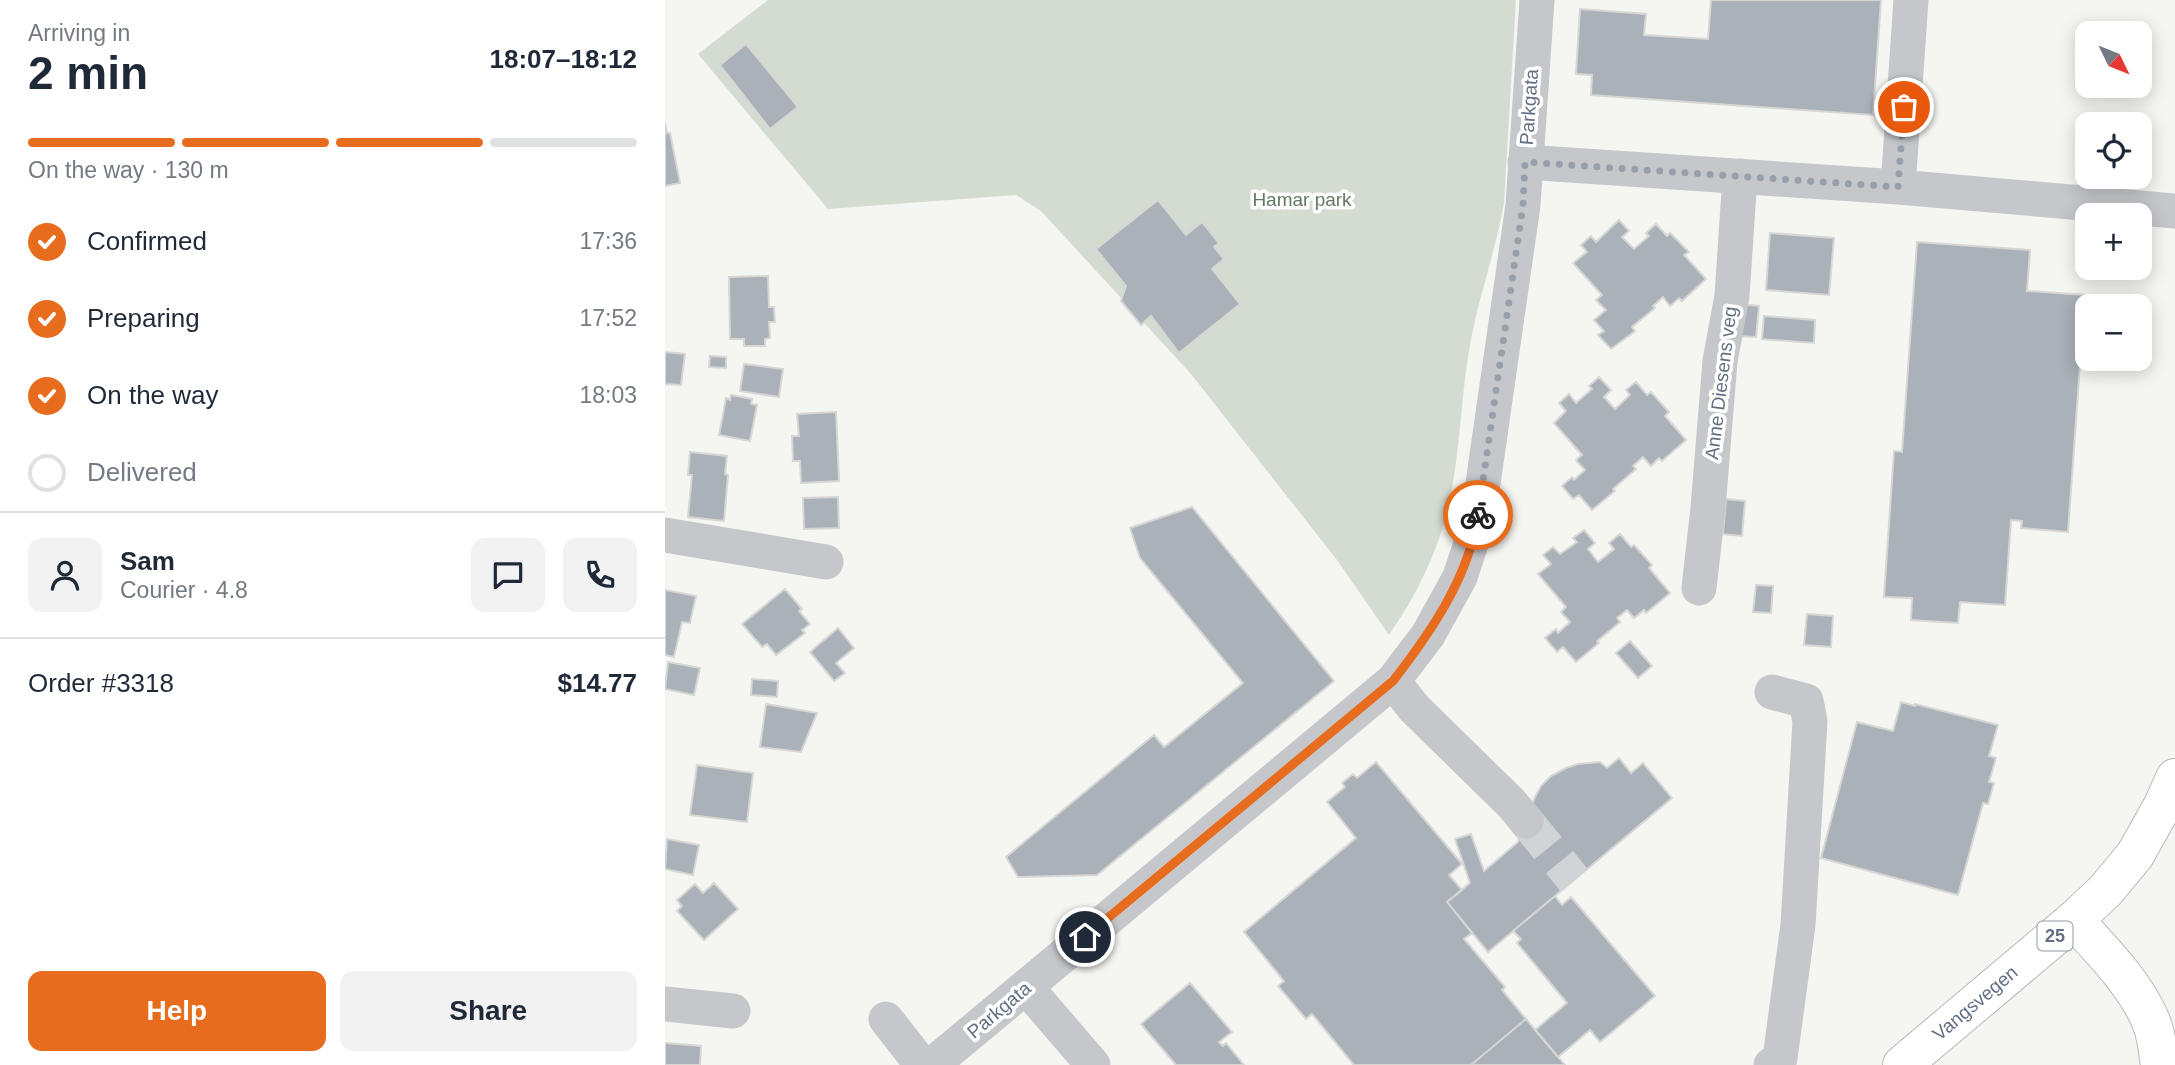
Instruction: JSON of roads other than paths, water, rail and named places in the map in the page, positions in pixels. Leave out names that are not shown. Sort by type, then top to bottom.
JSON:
[{"type":"main road","name":"Vangsvegen","points":[[1902,1065],[2105,891],[2135,855],[2175,778]]},
{"type":"main road","points":[[2074,920],[2110,959],[2142,1003],[2164,1022],[2160,1065]]},
{"type":"street","name":"Parkgata","points":[[932,1065],[1393,681],[1428,635],[1460,578],[1477,525],[1523,205],[1537,0]]},
{"type":"street","points":[[1898,187],[1911,0]]},
{"type":"street","points":[[1525,162],[1898,187],[2175,211]]},
{"type":"street","name":"Anne Diesens veg","points":[[1699,588],[1720,361],[1732,296],[1740,176]]},
{"type":"street","points":[[665,535],[826,562]]},
{"type":"street","points":[[1393,681],[1414,708],[1526,821]]},
{"type":"street","points":[[1771,1065],[1780,1058],[1798,925],[1810,720],[1806,701],[1772,691]]},
{"type":"street","points":[[1026,987],[1093,1065]]},
{"type":"street","points":[[665,1003],[733,1011]]},
{"type":"street","points":[[886,1019],[922,1065]]},
{"type":"tunnel","points":[[1526,821],[1574,880]]},
{"type":"park label","name":"Hamar park","points":[[1302,199]]}]
